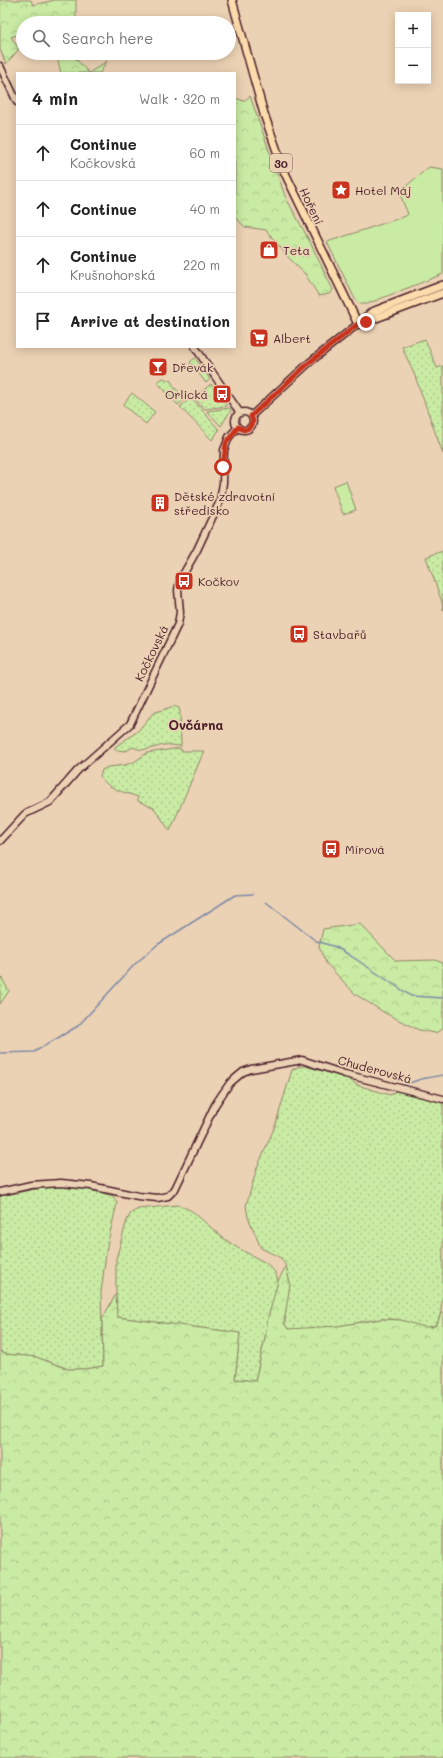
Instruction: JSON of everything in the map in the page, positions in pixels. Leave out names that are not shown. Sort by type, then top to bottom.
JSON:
[{"type":"main road","name":"Hoření","points":[[232,0],[264,114],[284,171],[358,324]]},
{"type":"main road","points":[[358,324],[372,312],[443,284]]},
{"type":"main road","points":[[358,324],[443,293]]},
{"type":"street","points":[[0,66],[16,100]]},
{"type":"street","points":[[251,416],[310,362],[358,324]]},
{"type":"street","points":[[196,348],[240,413]]},
{"type":"street","points":[[245,412],[251,416],[253,421],[249,428],[244,430],[238,427],[235,420],[240,413],[245,412]]},
{"type":"street","name":"Kočkovská","points":[[0,841],[25,814],[50,802],[78,770],[130,724],[178,624],[180,612],[178,590],[180,580],[197,550],[220,501],[223,483],[224,450],[229,437],[238,427]]},
{"type":"street","name":"Chuderovská","points":[[0,1192],[31,1185],[61,1183],[91,1186],[138,1196],[157,1198],[168,1196],[175,1189],[216,1105],[230,1083],[243,1072],[251,1069],[302,1060],[345,1074],[443,1099]]},
{"type":"green space","points":[[0,0],[31,0],[33,5],[55,0],[76,0],[76,16],[16,16],[16,35],[11,37],[16,44],[16,52],[6,64],[0,49]]},
{"type":"green space","points":[[58,60],[77,60],[88,72],[61,72]]},
{"type":"green space","points":[[107,61],[101,72],[90,72]]},
{"type":"green space","points":[[250,96],[285,196],[310,242],[333,290],[329,294],[319,296],[305,274],[289,258],[266,230],[245,227],[236,218],[236,98],[244,101]]},
{"type":"green space","points":[[429,167],[443,169],[443,274],[367,304],[360,304],[356,301],[327,242],[406,216],[408,214],[399,192]]},
{"type":"green space","points":[[425,339],[437,368],[443,366],[443,454],[415,376],[402,347]]},
{"type":"green space","points":[[195,358],[210,379],[206,383],[190,362]]},
{"type":"green space","points":[[163,378],[171,381],[174,387],[185,399],[178,405],[157,382]]},
{"type":"green space","points":[[211,384],[227,406],[205,409],[194,398]]},
{"type":"green space","points":[[132,393],[155,412],[146,424],[123,405]]},
{"type":"green space","points":[[191,397],[219,430],[212,440],[180,407]]},
{"type":"green space","points":[[229,408],[231,410],[221,426],[207,411]]},
{"type":"green space","points":[[346,481],[356,510],[343,514],[333,486]]},
{"type":"green space","points":[[443,551],[443,610],[442,602],[426,557]]},
{"type":"green space","points":[[174,706],[179,708],[180,712],[181,746],[166,745],[145,750],[133,747],[126,751],[115,750],[115,747],[138,731],[153,713]]},
{"type":"green space","points":[[180,748],[181,751],[204,751],[170,831],[154,808],[138,801],[138,797],[111,787],[100,776],[102,770],[108,767],[125,765],[134,762],[147,753]]},
{"type":"green space","points":[[360,924],[396,961],[435,960],[443,963],[443,1029],[435,1033],[419,1030],[385,1013],[355,994],[326,963],[319,947],[323,929]]},
{"type":"green space","points":[[0,975],[9,991],[0,1004]]},
{"type":"green space","points":[[305,1066],[347,1078],[357,1085],[390,1095],[394,1093],[396,1089],[443,1103],[443,1296],[440,1317],[433,1326],[416,1326],[400,1320],[382,1319],[317,1329],[293,1330],[285,1327],[285,1312],[290,1284],[286,1266],[281,1258],[261,1248],[248,1217],[246,1206],[257,1168],[275,1126],[292,1070]]},
{"type":"green space","points":[[74,1186],[113,1196],[117,1203],[107,1246],[101,1292],[103,1366],[86,1369],[68,1369],[36,1357],[5,1354],[0,1351],[0,1196],[41,1188]]},
{"type":"green space","points":[[177,1205],[192,1211],[222,1237],[236,1247],[266,1263],[275,1272],[278,1281],[268,1318],[255,1381],[235,1379],[240,1333],[116,1317],[116,1259],[127,1220],[131,1213],[138,1209]]},
{"type":"green space","points":[[286,1266],[290,1284],[284,1323],[288,1329],[337,1326],[381,1319],[401,1320],[424,1327],[432,1327],[437,1324],[441,1313],[443,1313],[443,1758],[0,1758],[0,1351],[5,1354],[36,1357],[68,1369],[86,1369],[103,1366],[102,1319],[116,1294],[117,1317],[240,1333],[235,1379],[255,1381],[268,1318],[278,1281]]},
{"type":"waterway","points":[[0,1053],[34,1052],[78,1026],[135,964],[157,945],[235,895],[253,894]]},
{"type":"waterway","points":[[266,902],[316,941],[336,947],[411,996],[443,998]]},
{"type":"waterway","points":[[401,1086],[421,1079],[443,1075]]},
{"type":"place","name":"Hotel Máj","points":[[341,190]]},
{"type":"place","name":"Teta","points":[[269,250]]},
{"type":"place","name":"Albert","points":[[259,338]]},
{"type":"place","name":"Dřevák","points":[[158,367]]},
{"type":"place","name":"Orlická","points":[[222,394]]},
{"type":"place","name":"Dětské zdravotní středisko","points":[[160,503]]},
{"type":"place","name":"Kočkov","points":[[184,581]]},
{"type":"place","name":"Stavbařů","points":[[299,634]]},
{"type":"place","name":"Mírová","points":[[331,849]]},
{"type":"district","name":"Ovčárna","points":[[196,724]]},
{"type":"route","points":[[223,467],[224,450],[226,443],[233,432],[238,427],[244,430],[249,428],[253,421],[251,416],[324,349],[358,324],[366,322]]}]
